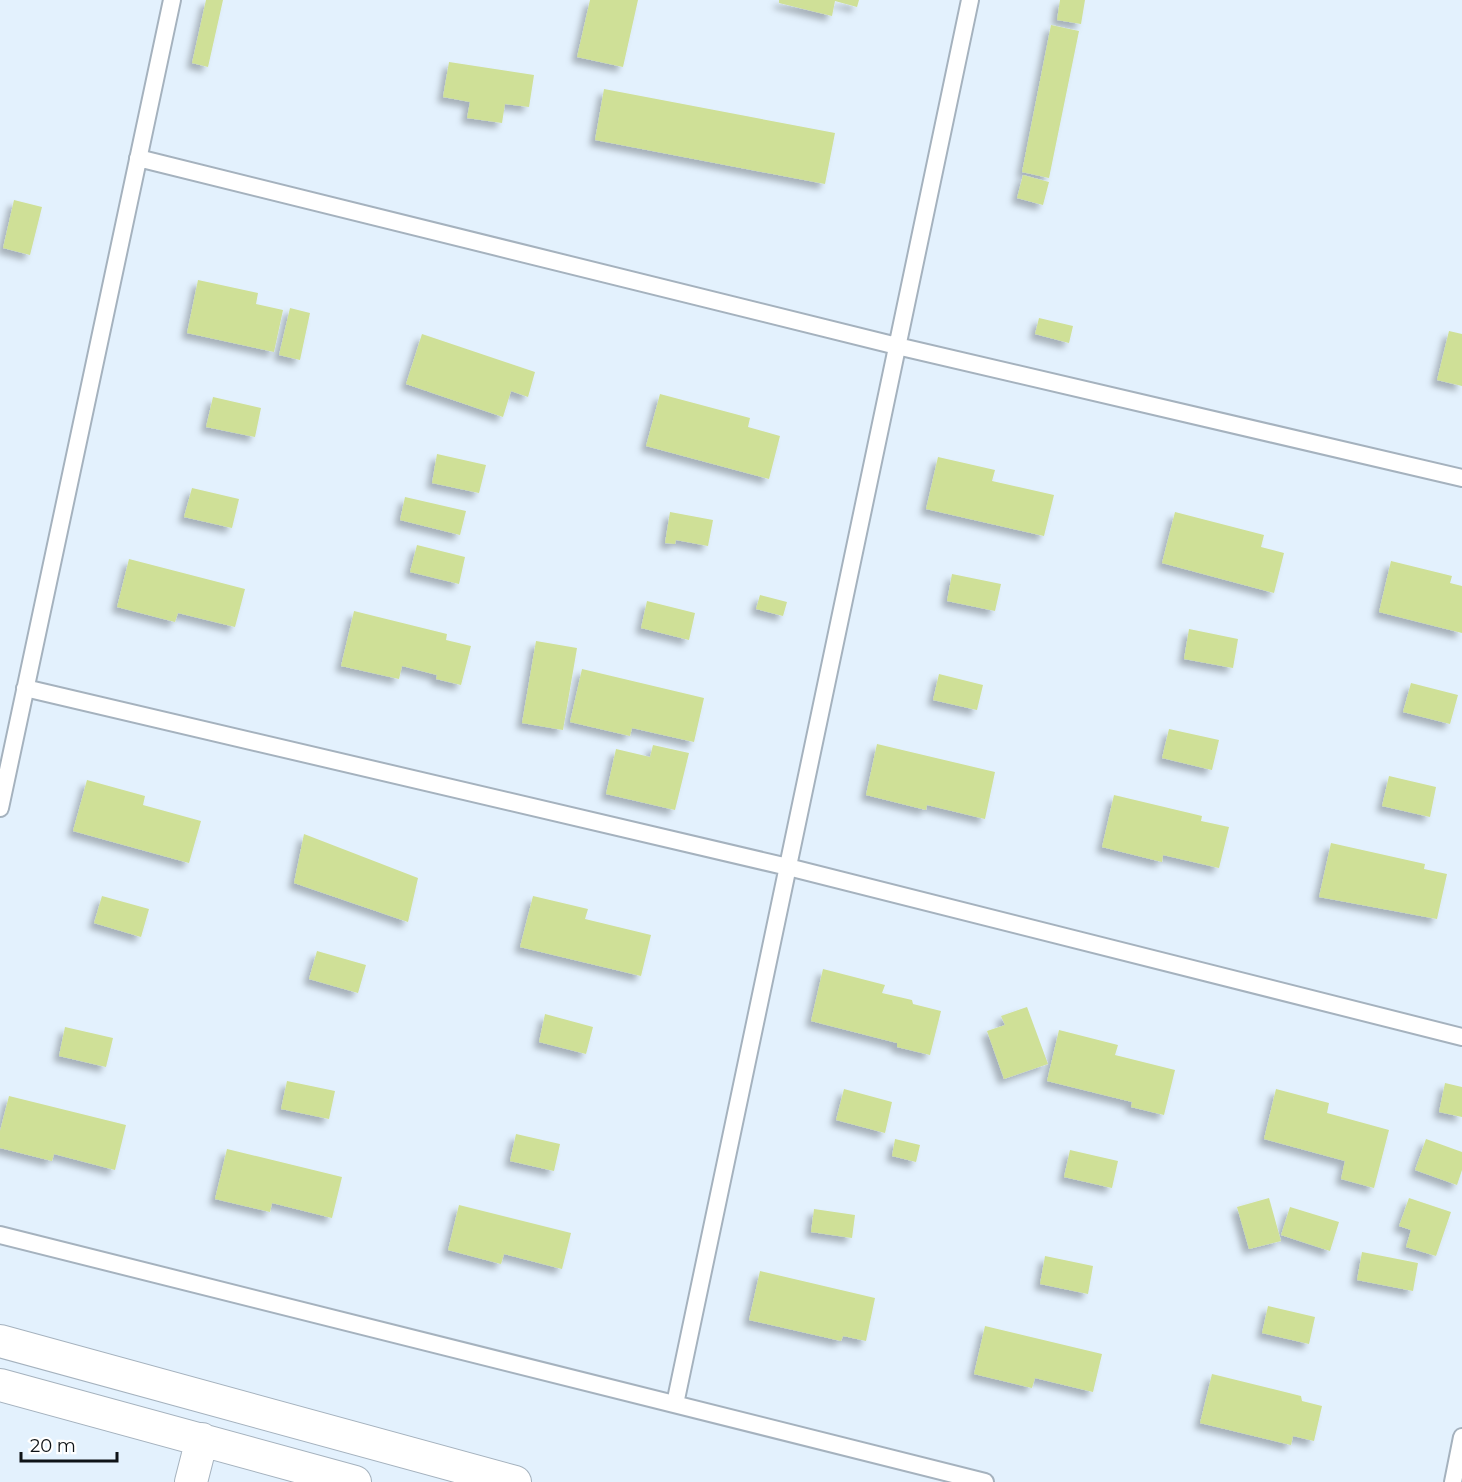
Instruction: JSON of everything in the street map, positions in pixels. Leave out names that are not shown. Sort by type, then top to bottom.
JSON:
[{"type":"street","points":[[0,1341],[514,1482]]},
{"type":"street","points":[[0,1385],[202,1438],[355,1482]]},
{"type":"street","points":[[191,1482],[202,1438]]},
{"type":"lane","points":[[0,808],[172,0]]},
{"type":"lane","points":[[675,1404],[970,0]]},
{"type":"lane","points":[[138,158],[897,346],[1462,478]]},
{"type":"lane","points":[[25,688],[788,867],[1462,1037]]},
{"type":"lane","points":[[0,1235],[985,1482]]},
{"type":"lane","points":[[1454,1482],[1462,1437]]},
{"type":"building","points":[[206,0],[223,0],[208,67],[192,63]]},
{"type":"building","points":[[590,0],[638,0],[623,67],[577,57]]},
{"type":"building","points":[[779,0],[859,0],[857,7],[835,1],[832,16],[779,3]]},
{"type":"building","points":[[1060,0],[1085,0],[1081,24],[1057,20]]},
{"type":"building","points":[[1051,25],[1079,31],[1049,178],[1022,172]]},
{"type":"building","points":[[449,62],[534,75],[529,107],[505,104],[502,123],[467,118],[470,102],[443,97]]},
{"type":"building","points":[[604,89],[835,133],[825,184],[595,140]]},
{"type":"building","points":[[1023,175],[1049,182],[1043,205],[1017,198]]},
{"type":"building","points":[[14,200],[42,207],[30,255],[3,248]]},
{"type":"building","points":[[198,280],[258,293],[256,304],[283,310],[274,352],[187,333]]},
{"type":"building","points":[[290,308],[310,313],[300,360],[279,355]]},
{"type":"building","points":[[1039,318],[1073,326],[1069,343],[1035,334]]},
{"type":"building","points":[[1449,331],[1462,334],[1462,386],[1437,380]]},
{"type":"building","points":[[422,334],[535,372],[528,397],[511,391],[503,417],[406,384]]},
{"type":"building","points":[[660,394],[750,418],[748,427],[780,436],[769,479],[646,446]]},
{"type":"building","points":[[213,397],[261,408],[255,437],[206,427]]},
{"type":"building","points":[[437,454],[486,465],[479,493],[432,483]]},
{"type":"building","points":[[938,457],[995,470],[992,481],[1054,495],[1044,536],[926,509]]},
{"type":"building","points":[[192,488],[239,499],[232,528],[184,517]]},
{"type":"building","points":[[405,497],[466,511],[460,535],[400,520]]},
{"type":"building","points":[[670,512],[713,520],[708,546],[676,540],[675,544],[665,543]]},
{"type":"building","points":[[1175,512],[1264,535],[1261,547],[1284,553],[1274,593],[1162,563]]},
{"type":"building","points":[[417,545],[465,557],[459,584],[410,572]]},
{"type":"building","points":[[129,559],[245,589],[235,627],[178,613],[175,622],[117,607]]},
{"type":"building","points":[[1391,561],[1452,576],[1450,583],[1462,586],[1462,633],[1379,612]]},
{"type":"building","points":[[952,574],[1001,584],[995,611],[947,601]]},
{"type":"building","points":[[760,595],[787,602],[783,616],[756,609]]},
{"type":"building","points":[[647,601],[695,613],[689,640],[641,628]]},
{"type":"building","points":[[354,611],[447,634],[446,640],[471,646],[461,685],[436,679],[437,675],[402,666],[399,679],[341,666]]},
{"type":"building","points":[[1189,629],[1238,639],[1233,668],[1184,659]]},
{"type":"building","points":[[536,641],[577,648],[563,730],[522,723]]},
{"type":"building","points":[[582,669],[704,698],[694,742],[632,728],[630,736],[570,722]]},
{"type":"building","points":[[939,674],[983,685],[977,710],[933,700]]},
{"type":"building","points":[[1411,683],[1458,695],[1450,724],[1403,712]]},
{"type":"building","points":[[1169,729],[1219,740],[1212,770],[1162,758]]},
{"type":"building","points":[[877,744],[995,772],[985,819],[927,805],[926,810],[866,795]]},
{"type":"building","points":[[653,745],[689,753],[675,810],[606,794],[616,749],[650,757]]},
{"type":"building","points":[[1389,776],[1436,787],[1430,817],[1382,806]]},
{"type":"building","points":[[87,780],[145,796],[143,805],[201,821],[189,863],[73,831]]},
{"type":"building","points":[[1114,795],[1202,816],[1201,821],[1229,827],[1219,868],[1163,855],[1162,862],[1102,847]]},
{"type":"building","points":[[304,834],[418,878],[408,922],[294,883]]},
{"type":"building","points":[[1331,843],[1425,864],[1424,869],[1447,874],[1437,919],[1319,897]]},
{"type":"building","points":[[102,896],[149,909],[141,937],[94,923]]},
{"type":"building","points":[[533,896],[588,909],[585,919],[651,935],[641,976],[520,947]]},
{"type":"building","points":[[317,951],[366,965],[358,993],[309,979]]},
{"type":"building","points":[[823,969],[885,985],[882,993],[912,1000],[913,1004],[941,1011],[930,1055],[897,1047],[897,1043],[811,1021]]},
{"type":"building","points":[[1027,1007],[1048,1064],[1004,1079],[987,1031],[1005,1025],[1001,1016]]},
{"type":"building","points":[[545,1014],[593,1027],[586,1054],[539,1042]]},
{"type":"building","points":[[65,1027],[113,1038],[106,1067],[59,1056]]},
{"type":"building","points":[[1059,1030],[1118,1045],[1115,1055],[1175,1070],[1164,1115],[1131,1107],[1132,1102],[1047,1081]]},
{"type":"building","points":[[287,1081],[335,1091],[329,1119],[281,1109]]},
{"type":"building","points":[[1445,1083],[1462,1087],[1462,1117],[1439,1112]]},
{"type":"building","points":[[844,1089],[892,1102],[885,1133],[836,1120]]},
{"type":"building","points":[[1276,1089],[1329,1103],[1327,1113],[1389,1130],[1374,1188],[1341,1179],[1345,1161],[1264,1139]]},
{"type":"building","points":[[9,1096],[126,1125],[115,1170],[54,1154],[52,1161],[0,1148],[0,1131]]},
{"type":"building","points":[[516,1134],[560,1144],[554,1171],[510,1161]]},
{"type":"building","points":[[895,1139],[920,1145],[916,1162],[892,1156]]},
{"type":"building","points":[[1426,1139],[1462,1152],[1462,1170],[1457,1185],[1415,1170]]},
{"type":"building","points":[[227,1149],[342,1177],[332,1218],[272,1203],[270,1212],[215,1199]]},
{"type":"building","points":[[1070,1150],[1118,1161],[1112,1188],[1064,1177]]},
{"type":"building","points":[[1269,1198],[1281,1241],[1249,1249],[1237,1207]]},
{"type":"building","points":[[1409,1198],[1451,1212],[1436,1256],[1406,1247],[1411,1230],[1399,1226]]},
{"type":"building","points":[[459,1205],[571,1233],[562,1269],[504,1254],[501,1264],[448,1250]]},
{"type":"building","points":[[1290,1207],[1339,1222],[1330,1251],[1281,1235]]},
{"type":"building","points":[[814,1209],[855,1215],[852,1238],[811,1232]]},
{"type":"building","points":[[1362,1252],[1418,1263],[1413,1291],[1357,1280]]},
{"type":"building","points":[[1045,1256],[1093,1266],[1088,1294],[1040,1284]]},
{"type":"building","points":[[760,1271],[875,1298],[866,1341],[843,1336],[841,1341],[749,1320]]},
{"type":"building","points":[[1268,1306],[1315,1317],[1309,1344],[1262,1333]]},
{"type":"building","points":[[985,1326],[1102,1354],[1093,1392],[1035,1378],[1032,1388],[974,1374]]},
{"type":"building","points":[[1212,1374],[1301,1396],[1302,1401],[1322,1406],[1314,1441],[1293,1436],[1291,1445],[1200,1423]]}]
